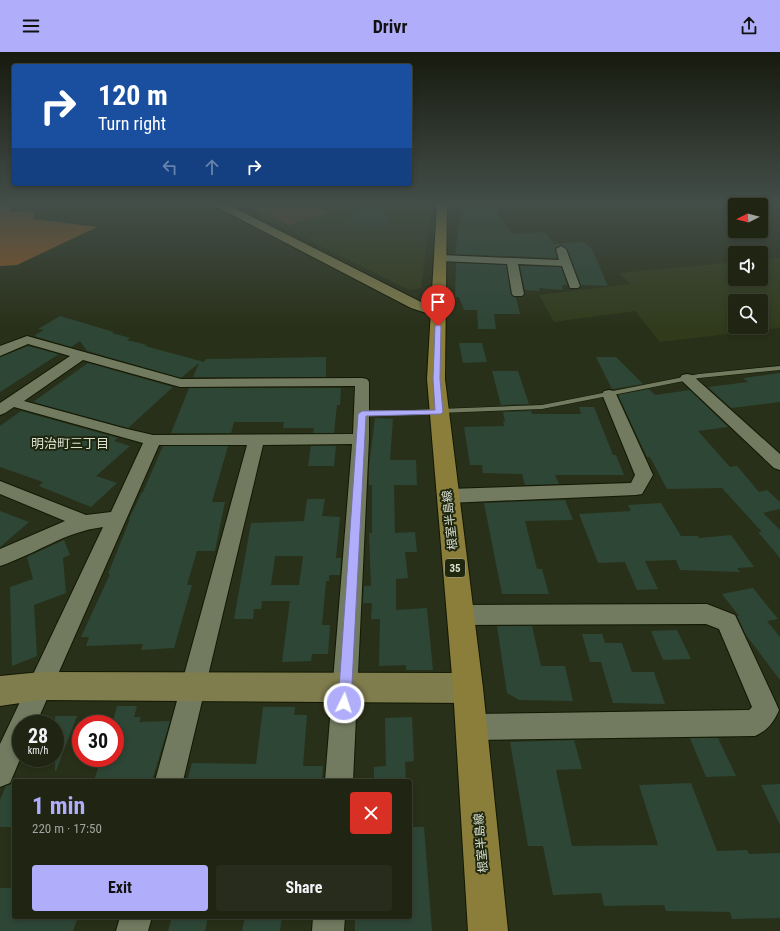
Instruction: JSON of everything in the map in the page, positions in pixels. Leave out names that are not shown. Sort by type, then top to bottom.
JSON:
[{"type":"main road","name":"根室半島線","points":[[440,245],[436,379],[472,728],[488,931]]},
{"type":"street","points":[[299,245],[416,305],[439,313]]},
{"type":"street","points":[[561,249],[574,286]]},
{"type":"street","points":[[440,258],[566,264]]},
{"type":"street","points":[[512,261],[518,294]]},
{"type":"street","points":[[0,352],[10,346],[27,340],[180,383],[362,382],[361,439],[339,779]]},
{"type":"street","points":[[6,406],[80,356]]},
{"type":"street","points":[[687,378],[780,464]]},
{"type":"street","points":[[448,496],[636,489],[644,475],[609,394]]},
{"type":"street","points":[[6,406],[153,440],[361,439]]},
{"type":"street","points":[[27,715],[153,440]]},
{"type":"street","points":[[169,779],[256,440]]},
{"type":"street","points":[[0,488],[85,522]]},
{"type":"street","points":[[0,558],[64,529],[85,522],[118,518]]},
{"type":"street","points":[[460,615],[707,614],[727,622],[766,710],[755,723],[472,728]]},
{"type":"street","points":[[0,692],[41,686],[192,688],[468,688]]},
{"type":"street","points":[[0,773],[12,747]]},
{"type":"street","points":[[132,931],[135,919]]},
{"type":"street","points":[[328,931],[329,919]]},
{"type":"lane","points":[[362,414],[542,407],[687,378],[780,368]]},
{"type":"shaded area","points":[[0,245],[59,245],[17,265],[0,266]]},
{"type":"shaded area","points":[[319,245],[427,245],[421,288],[409,290]]},
{"type":"shaded area","points":[[780,258],[780,328],[768,329],[768,294],[728,294],[729,334],[660,342],[635,311],[554,322],[539,295],[630,284],[619,273],[728,263],[728,286],[768,286],[768,259]]},
{"type":"building","points":[[456,245],[562,245],[555,248],[557,258],[455,254]]},
{"type":"building","points":[[562,245],[587,245],[592,249],[608,286],[581,285],[567,248]]},
{"type":"building","points":[[456,263],[506,265],[511,294],[516,298],[520,314],[494,314],[496,329],[478,329],[477,310],[464,310],[459,297],[455,297]]},
{"type":"building","points":[[520,266],[561,267],[567,285],[562,285],[563,290],[539,288],[540,291],[525,290]]},
{"type":"building","points":[[60,316],[114,332],[112,333],[130,338],[127,340],[147,345],[145,346],[204,362],[206,359],[326,357],[326,377],[193,377],[199,363],[181,378],[87,351],[80,341],[71,347],[34,336],[44,330],[38,329]]},
{"type":"building","points":[[459,343],[482,343],[487,362],[463,363]]},
{"type":"building","points":[[28,346],[59,354],[0,392],[0,357]]},
{"type":"building","points":[[596,357],[616,357],[643,384],[612,389]]},
{"type":"building","points":[[88,363],[173,387],[128,428],[33,402]]},
{"type":"building","points":[[492,371],[518,371],[529,404],[501,405]]},
{"type":"building","points":[[780,373],[780,402],[731,408],[708,387],[748,382],[743,378]]},
{"type":"building","points":[[189,388],[341,388],[340,405],[337,405],[334,433],[313,433],[314,428],[283,428],[284,422],[234,422],[231,433],[171,433]]},
{"type":"building","points":[[649,389],[655,395],[690,390],[728,427],[698,431],[730,467],[737,466],[759,492],[767,490],[780,502],[780,509],[763,513],[780,530],[780,558],[758,532],[762,532],[722,488],[667,489],[650,457],[647,457],[618,395]]},
{"type":"building","points":[[579,407],[594,407],[613,455],[616,455],[624,475],[555,475],[559,484],[525,485],[522,474],[483,473],[482,465],[470,465],[464,427],[504,426],[503,421],[505,421],[503,412],[531,411],[532,414],[581,414]]},
{"type":"building","points":[[21,411],[118,438],[114,441],[130,446],[96,476],[117,483],[91,507],[39,486],[43,482],[0,467],[0,426]]},
{"type":"building","points":[[375,418],[393,419],[390,460],[416,460],[417,485],[394,485],[395,533],[415,532],[417,552],[405,552],[408,578],[396,579],[396,610],[427,608],[433,670],[406,670],[406,665],[379,666],[380,619],[371,619],[372,603],[363,603],[364,586],[371,586],[369,533],[372,533],[372,485],[369,485],[369,467]]},
{"type":"building","points":[[163,446],[228,446],[212,502],[225,502],[215,551],[197,551],[187,585],[192,585],[174,648],[141,650],[143,644],[86,646],[89,637],[81,637],[110,574],[108,574],[129,519],[143,492]]},
{"type":"building","points":[[311,446],[336,446],[334,466],[308,466]]},
{"type":"building","points":[[307,499],[325,499],[322,516],[340,517],[336,558],[341,558],[340,575],[329,575],[329,581],[326,581],[322,625],[330,625],[328,654],[312,654],[311,661],[282,662],[290,601],[262,601],[261,609],[254,609],[253,619],[234,619],[251,523],[304,521]],"holes":[[[275,556],[303,556],[299,585],[271,585]]]},
{"type":"building","points":[[565,500],[573,520],[525,521],[537,569],[542,569],[549,594],[502,594],[484,503]]},
{"type":"building","points":[[661,503],[681,536],[698,536],[699,538],[731,535],[754,567],[737,568],[740,572],[680,570],[676,560],[645,561],[658,589],[637,590],[625,562],[598,563],[579,514],[631,511],[628,505]]},
{"type":"building","points":[[0,511],[29,522],[0,547]]},
{"type":"building","points":[[64,540],[70,555],[63,558],[66,593],[34,605],[37,656],[12,666],[10,587],[33,579],[27,557]]},
{"type":"building","points":[[753,588],[778,619],[767,621],[780,637],[780,680],[746,635],[737,616],[739,616],[722,594]]},
{"type":"building","points":[[497,626],[532,626],[541,666],[565,666],[573,701],[519,700],[507,693]]},
{"type":"building","points":[[677,630],[691,659],[663,660],[651,631]]},
{"type":"building","points":[[582,634],[602,634],[605,643],[622,643],[632,672],[654,672],[665,704],[613,703],[601,662],[590,662]]},
{"type":"building","points":[[117,706],[137,706],[134,717],[141,717],[139,722],[170,721],[153,779],[95,779],[98,767],[124,767],[124,715],[114,715]]},
{"type":"building","points":[[263,707],[295,707],[294,715],[307,715],[303,766],[323,766],[322,779],[188,779],[192,763],[256,764]]},
{"type":"building","points":[[64,716],[72,716],[72,729],[64,750]]},
{"type":"building","points":[[412,717],[414,761],[405,762],[406,779],[374,779],[374,767],[386,766],[385,718]]},
{"type":"building","points":[[690,738],[718,738],[736,776],[706,777]]},
{"type":"building","points":[[574,740],[582,769],[556,770],[572,846],[658,845],[639,785],[691,783],[717,851],[747,850],[749,854],[780,853],[780,918],[732,919],[730,912],[666,911],[664,905],[604,906],[601,893],[553,895],[543,846],[528,846],[510,742]]},
{"type":"building","points":[[12,782],[12,827],[0,827],[0,800],[6,786],[11,784]]},
{"type":"building","points":[[780,784],[780,825],[761,785]]},
{"type":"building","points":[[412,827],[424,827],[432,931],[355,931],[355,919],[412,919]]},
{"type":"building","points":[[0,888],[12,888],[12,919],[77,919],[73,931],[0,931]]},
{"type":"building","points":[[171,919],[208,919],[205,931],[168,931]]},
{"type":"building","points":[[245,919],[282,919],[280,931],[242,931]]},
{"type":"district","name":"明治町三丁目","points":[[70,443]]},
{"type":"route","points":[[344,703],[362,414],[439,412],[436,379],[438,326]]}]
